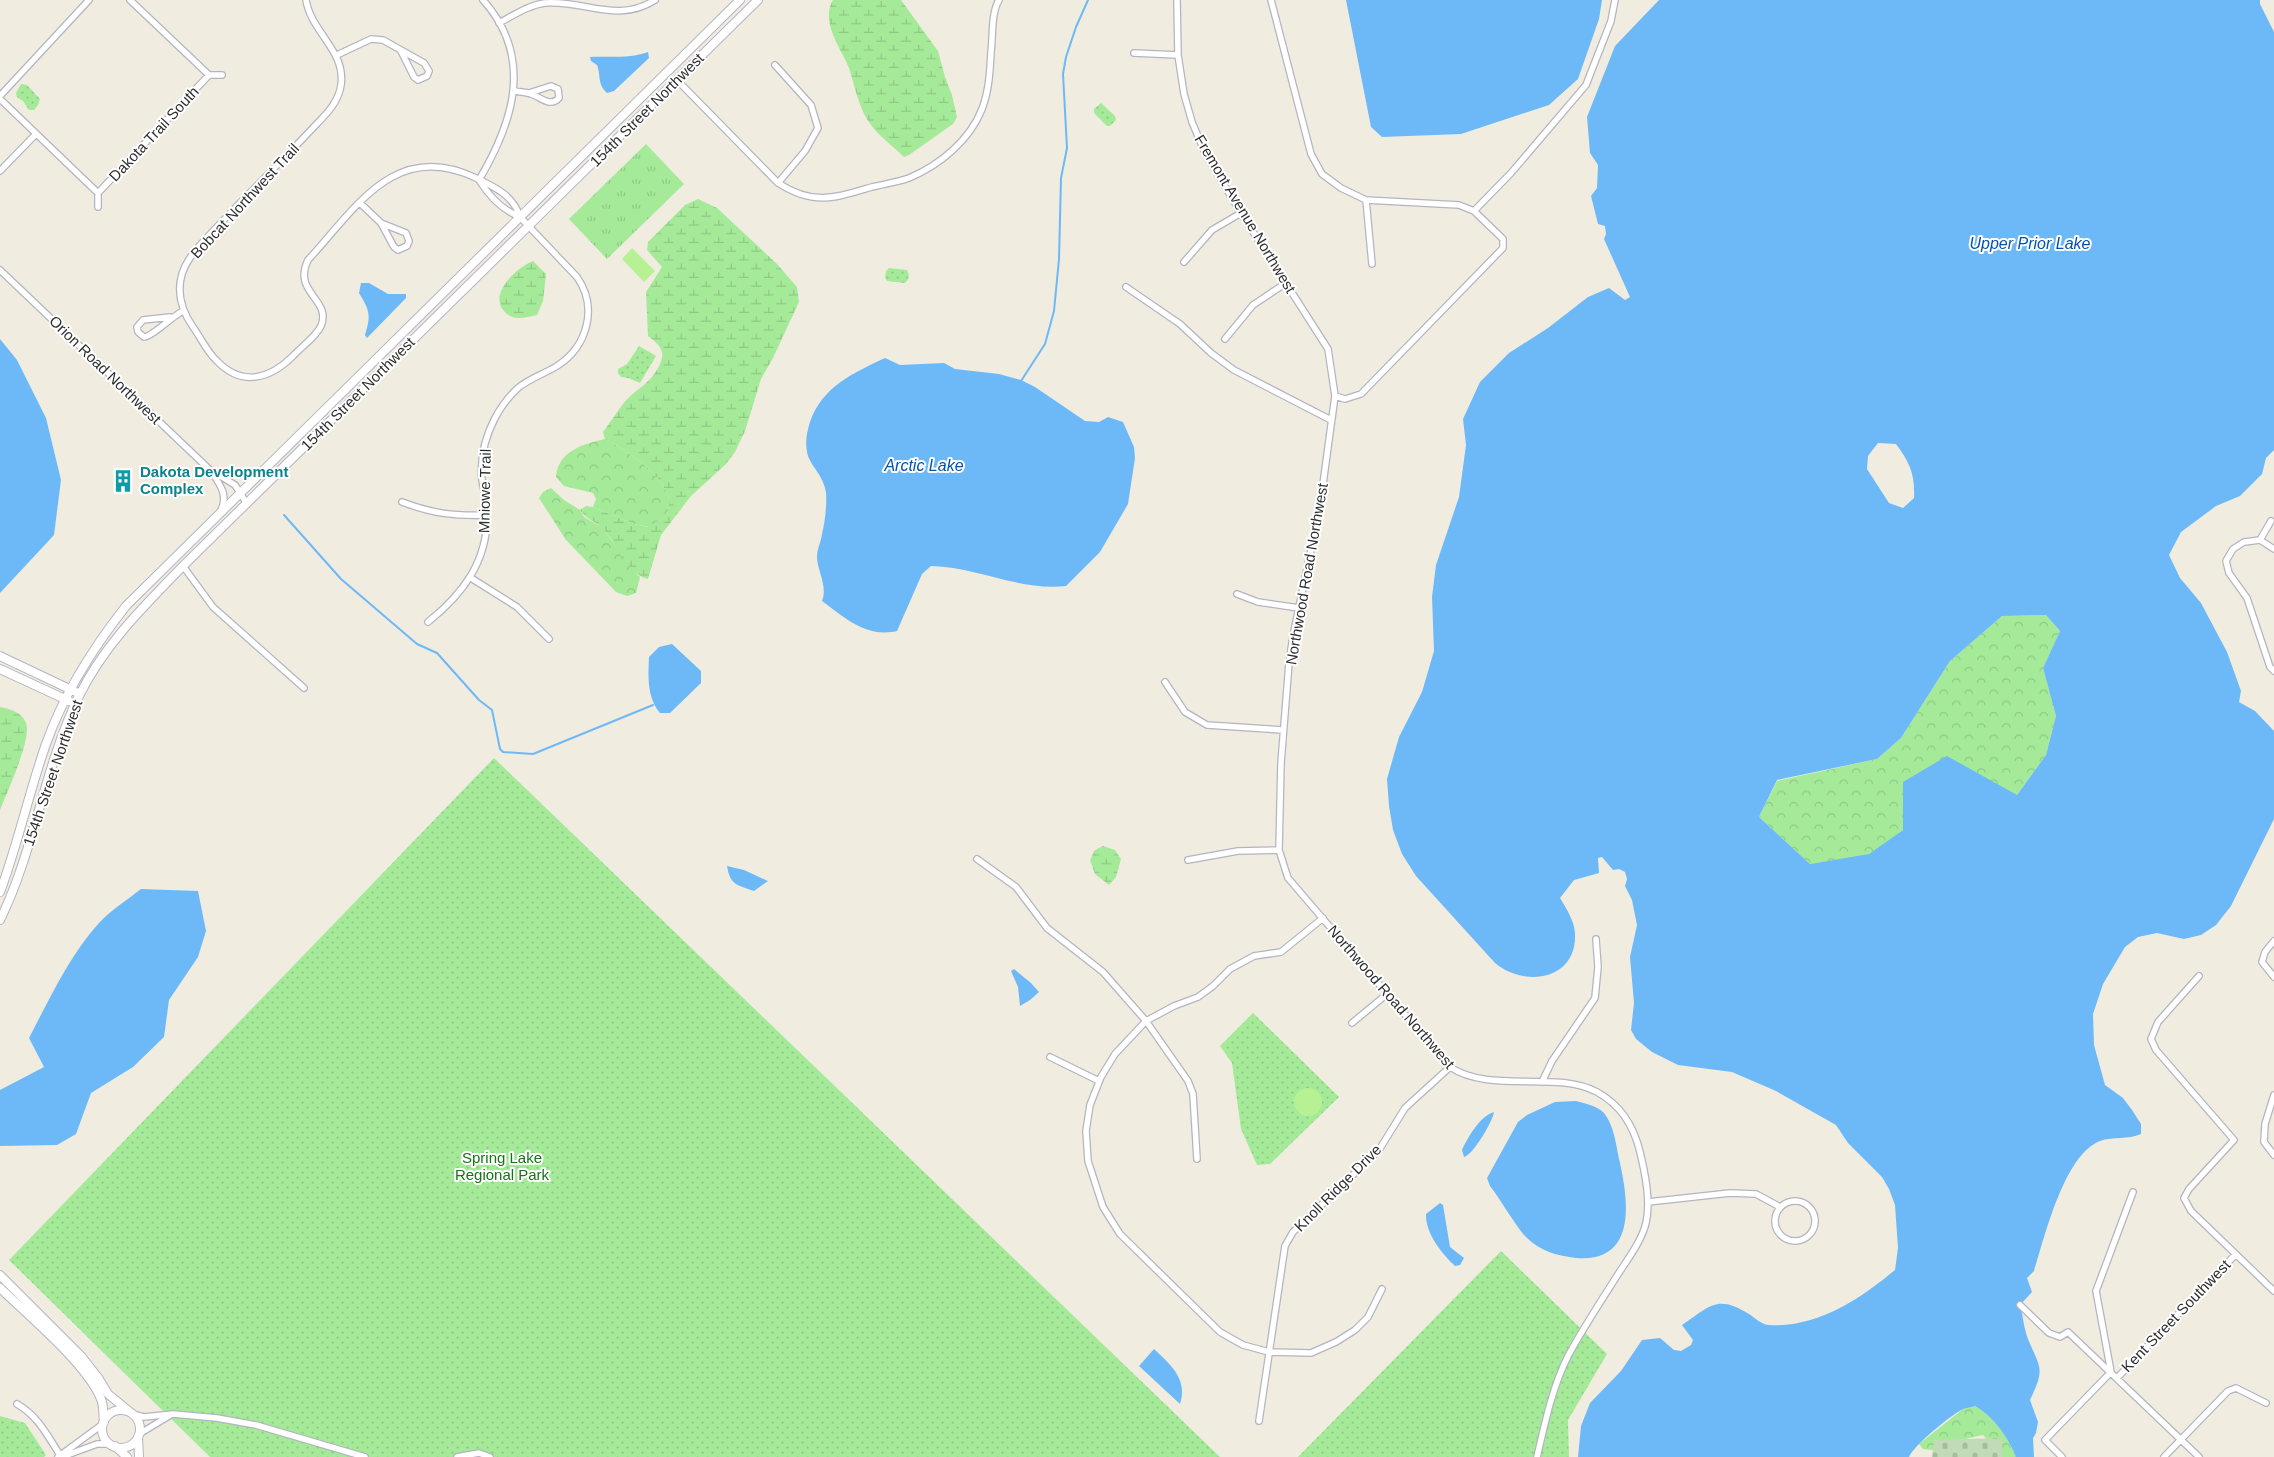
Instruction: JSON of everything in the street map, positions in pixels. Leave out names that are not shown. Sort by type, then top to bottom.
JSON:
[{"type":"street","points":[[89,0],[0,98],[98,194],[98,207]]},
{"type":"street","points":[[130,0],[209,75],[222,75]]},
{"type":"street","name":"Bobcat Northwest Trail","points":[[306,0],[313,23],[337,55],[342,76],[338,95],[334,104],[194,253],[182,273],[180,285],[183,311],[216,360],[234,374],[257,377],[277,370],[320,326],[323,318],[321,308],[306,286],[304,269],[308,260],[372,190],[391,176],[415,168],[452,168],[500,190],[516,204],[520,217],[528,226]]},
{"type":"street","points":[[479,180],[508,120],[514,91],[511,53],[499,23],[483,0]]},
{"type":"street","points":[[499,23],[525,8],[544,3],[570,4],[622,11],[635,10],[655,0]]},
{"type":"street","name":"154th Street Northwest","points":[[0,892],[46,743],[65,699],[104,634],[126,606],[740,0]]},
{"type":"street","name":"154th Street Northwest","points":[[0,920],[13,892],[37,811],[66,725],[80,694],[99,661],[123,628],[183,566],[758,0]]},
{"type":"street","points":[[677,80],[778,183],[793,192],[809,198],[830,198],[908,178],[929,168],[952,152],[969,131],[982,109],[989,84],[993,27],[999,0]]},
{"type":"street","name":"Fremont Avenue Northwest","points":[[1177,0],[1178,56],[1184,94],[1192,122],[1205,153],[1328,349],[1335,396],[1331,420]]},
{"type":"street","points":[[1271,0],[1311,154],[1322,174],[1341,188],[1366,200],[1459,205],[1474,211],[1503,239],[1503,248],[1361,394],[1345,398],[1335,396]]},
{"type":"street","points":[[1474,211],[1511,173],[1586,85],[1611,21],[1615,0]]},
{"type":"street","points":[[337,55],[371,39],[383,40],[392,43],[401,51],[424,63],[429,71],[427,76],[418,80],[414,77],[401,51]]},
{"type":"street","points":[[1134,53],[1178,56]]},
{"type":"street","points":[[775,65],[811,105],[818,128],[805,151],[778,183]]},
{"type":"street","name":"Dakota Trail South","points":[[98,194],[209,75]]},
{"type":"street","points":[[514,91],[529,93],[548,102],[556,101],[560,94],[555,87],[550,86],[529,93]]},
{"type":"street","points":[[0,172],[36,134]]},
{"type":"street","name":"Bobcat Northwest Trail","points":[[479,180],[508,212],[520,217]]},
{"type":"street","points":[[1366,200],[1372,264]]},
{"type":"street","points":[[360,203],[381,223],[394,247],[398,250],[407,246],[409,241],[406,233],[381,223]]},
{"type":"street","points":[[1184,262],[1212,230],[1241,213]]},
{"type":"street","name":"Mniowe Trail","points":[[428,622],[451,602],[471,578],[483,550],[487,514],[482,464],[484,446],[490,428],[506,402],[517,389],[557,366],[576,349],[587,326],[589,312],[584,288],[528,226]]},
{"type":"street","name":"Orion Road Northwest","points":[[0,270],[210,470],[222,486],[224,495],[225,503],[217,516]]},
{"type":"street","points":[[1225,340],[1253,305],[1286,283]]},
{"type":"street","points":[[1126,286],[1180,324],[1211,353],[1234,370],[1331,420]]},
{"type":"street","points":[[170,317],[143,320],[137,327],[138,332],[144,337],[148,337],[170,317],[183,311]]},
{"type":"street","name":"Northwood Road Northwest","points":[[1331,420],[1320,506],[1293,636],[1283,730],[1279,850],[1288,878],[1450,1067],[1460,1073],[1479,1079],[1542,1082],[1576,1086],[1597,1092],[1614,1104],[1627,1118],[1637,1137],[1648,1202],[1646,1223],[1637,1244],[1568,1357],[1551,1397],[1537,1457]]},
{"type":"street","name":"Orion Road Northwest","points":[[210,470],[235,485],[247,504]]},
{"type":"street","points":[[402,502],[428,512],[446,515],[487,514]]},
{"type":"street","points":[[2260,540],[2271,521]]},
{"type":"street","points":[[2274,548],[2260,540],[2244,542],[2233,549],[2226,561],[2229,573],[2248,598],[2270,667],[2274,671]]},
{"type":"street","points":[[183,566],[212,607],[304,688]]},
{"type":"street","points":[[471,578],[517,607],[550,638]]},
{"type":"street","points":[[1237,594],[1258,602],[1299,608]]},
{"type":"street","points":[[0,656],[80,694]]},
{"type":"street","points":[[0,669],[75,704]]},
{"type":"street","points":[[1164,682],[1185,712],[1207,725],[1283,730]]},
{"type":"street","points":[[1188,860],[1238,851],[1279,850]]},
{"type":"street","points":[[977,860],[1016,887],[1047,928],[1103,972],[1146,1021],[1188,1081],[1193,1094],[1197,1159]]},
{"type":"street","points":[[1322,918],[1281,952],[1254,956],[1230,969],[1213,986],[1198,997],[1174,1006],[1146,1021],[1115,1054],[1099,1081],[1090,1105],[1086,1131],[1088,1161],[1103,1207],[1120,1234],[1220,1332],[1243,1344],[1269,1352],[1311,1353],[1336,1342],[1355,1330],[1368,1317],[1382,1289]]},
{"type":"street","points":[[1542,1082],[1552,1061],[1595,998],[1598,967],[1596,939]]},
{"type":"street","points":[[2274,940],[2265,952],[2262,962],[2274,977]]},
{"type":"street","points":[[2199,976],[2158,1022],[2151,1039],[2156,1050],[2234,1140],[2189,1188],[2184,1198],[2191,1210],[2274,1291]]},
{"type":"street","points":[[1352,1024],[1387,994]]},
{"type":"street","points":[[1050,1057],[1099,1081]]},
{"type":"street","name":"Knoll Ridge Drive","points":[[1259,1421],[1285,1246],[1293,1232],[1378,1150],[1406,1108],[1450,1067]]},
{"type":"street","points":[[2274,1096],[2265,1124],[2264,1142],[2274,1155]]},
{"type":"street","points":[[2110,1372],[2096,1290],[2132,1192]]},
{"type":"street","points":[[1648,1202],[1730,1194],[1756,1194],[1780,1207]]},
{"type":"street","points":[[1795,1200],[1807,1204],[1811,1208],[1815,1219],[1810,1234],[1796,1241],[1780,1235],[1775,1218],[1780,1207],[1795,1200]]},
{"type":"street","name":"Kent Street Southwest","points":[[2117,1378],[2236,1255]]},
{"type":"street","points":[[0,1275],[87,1363],[108,1394],[131,1413],[140,1424],[140,1457]]},
{"type":"street","points":[[0,1288],[70,1356],[88,1378],[101,1398],[103,1434],[112,1445],[128,1457]]},
{"type":"street","points":[[2020,1305],[2048,1333],[2060,1337],[2068,1332],[2199,1457]]},
{"type":"street","name":"Kent Street Southwest","points":[[2062,1457],[2045,1440],[2110,1372]]},
{"type":"street","points":[[2164,1457],[2228,1391],[2236,1388],[2266,1403]]},
{"type":"street","points":[[17,1404],[38,1421],[59,1456]]},
{"type":"street","points":[[59,1456],[116,1411],[148,1417],[173,1414],[200,1415],[256,1426],[365,1457]]},
{"type":"street","points":[[59,1456],[97,1444],[130,1445],[153,1424],[173,1414]]},
{"type":"street","points":[[457,1457],[480,1453],[490,1457]]},
{"type":"green space","points":[[833,0],[901,0],[938,51],[957,117],[953,124],[909,155],[904,157],[883,138],[871,125],[863,112],[849,68],[830,26],[830,8]]},
{"type":"green space","points":[[21,84],[27,85],[40,99],[34,110],[29,110],[23,101],[17,97],[16,93]]},
{"type":"green space","points":[[1101,103],[1115,116],[1116,120],[1110,126],[1107,126],[1094,113],[1094,109]]},
{"type":"green space","points":[[646,144],[684,184],[607,259],[569,219]]},
{"type":"green space","points":[[698,199],[717,208],[777,264],[797,287],[799,302],[761,379],[745,431],[735,452],[726,464],[691,496],[661,535],[648,579],[633,571],[604,530],[580,510],[586,506],[593,507],[634,524],[648,527],[667,516],[669,500],[660,481],[643,464],[605,439],[603,432],[627,399],[654,374],[662,358],[659,346],[648,336],[646,292],[662,267],[647,250],[648,242],[685,205]]},
{"type":"green space","points":[[632,248],[655,271],[644,282],[622,259]]},
{"type":"green space","points":[[533,261],[546,274],[543,301],[537,315],[520,318],[512,317],[505,312],[500,304],[502,289],[519,269]]},
{"type":"green space","points":[[889,268],[907,270],[909,275],[905,283],[887,281],[885,278],[886,271]]},
{"type":"green space","points":[[639,346],[656,356],[640,383],[621,377],[618,373],[618,369],[627,364]]},
{"type":"green space","points":[[605,439],[643,464],[660,481],[669,500],[667,516],[649,527],[634,524],[593,507],[596,499],[593,493],[564,486],[556,477],[561,461],[573,450],[588,443]]},
{"type":"green space","points":[[551,488],[564,500],[580,510],[584,517],[603,528],[629,566],[640,577],[636,593],[627,596],[616,592],[566,540],[539,498],[543,492]]},
{"type":"green space","points":[[2046,615],[2060,631],[2043,668],[2056,716],[2046,755],[2017,795],[1903,782],[1903,830],[1869,855],[1810,864],[1759,817],[1777,781],[1877,759],[1901,738],[1950,661],[2002,616]]},
{"type":"green space","points":[[0,707],[12,710],[22,716],[26,723],[27,731],[18,766],[0,810]]},
{"type":"green space","name":"Spring Lake Regional Park","points":[[494,758],[1220,1457],[210,1457],[9,1260]]},
{"type":"green space","points":[[1103,846],[1115,850],[1121,859],[1116,877],[1109,885],[1095,874],[1090,860],[1095,850]]},
{"type":"green space","points":[[1253,1013],[1339,1097],[1270,1164],[1257,1165],[1241,1129],[1232,1063],[1220,1046]]},
{"type":"green space","points":[[1308,1088],[1318,1092],[1322,1102],[1318,1112],[1308,1116],[1298,1112],[1294,1102],[1298,1092]]},
{"type":"green space","points":[[1501,1251],[1607,1354],[1568,1420],[1569,1457],[1298,1457]]},
{"type":"green space","points":[[1975,1406],[2000,1428],[2016,1457],[1994,1457],[1991,1444],[1983,1435],[1943,1444],[1933,1450],[1923,1449],[1919,1444],[1963,1409]]},
{"type":"green space","points":[[0,1416],[25,1423],[46,1455],[44,1457],[0,1457]]},
{"type":"green space","points":[[2003,1438],[2002,1457],[1932,1457],[1934,1440]]},
{"type":"water","points":[[1346,0],[1602,0],[1599,19],[1578,79],[1549,105],[1461,134],[1382,137],[1371,127]]},
{"type":"water","name":"Upper Prior Lake","points":[[1659,0],[2260,0],[2260,4],[2274,32],[2274,450],[2266,458],[2262,474],[2240,496],[2216,506],[2181,532],[2169,555],[2180,578],[2201,603],[2227,652],[2241,691],[2239,702],[2255,711],[2274,731],[2274,819],[2231,906],[2216,925],[2201,935],[2184,939],[2157,933],[2138,937],[2125,947],[2103,984],[2093,1014],[2094,1045],[2105,1085],[2123,1098],[2132,1110],[2141,1124],[2141,1134],[2100,1141],[2087,1149],[2076,1162],[2066,1179],[2050,1218],[2034,1271],[2027,1278],[2032,1292],[2020,1305],[2027,1335],[2040,1369],[2038,1381],[2030,1400],[2038,1422],[2033,1438],[2034,1457],[2016,1457],[2000,1428],[1975,1406],[1957,1412],[1925,1438],[1909,1457],[1578,1457],[1581,1426],[1590,1403],[1621,1371],[1642,1340],[1660,1338],[1674,1350],[1681,1351],[1691,1345],[1693,1340],[1682,1325],[1707,1308],[1721,1304],[1738,1308],[1766,1325],[1787,1325],[1821,1317],[1852,1301],[1895,1270],[1898,1248],[1895,1205],[1889,1189],[1882,1177],[1848,1143],[1836,1125],[1776,1091],[1732,1072],[1678,1065],[1652,1052],[1636,1039],[1631,1030],[1634,1003],[1630,957],[1637,925],[1632,900],[1625,886],[1627,879],[1625,872],[1619,869],[1613,870],[1602,857],[1598,858],[1599,873],[1574,880],[1560,898],[1570,915],[1575,929],[1573,949],[1568,961],[1558,970],[1547,975],[1534,977],[1520,975],[1507,971],[1495,963],[1416,876],[1402,854],[1393,830],[1387,779],[1399,737],[1422,692],[1434,651],[1432,597],[1436,565],[1459,497],[1466,445],[1463,419],[1480,382],[1509,353],[1548,328],[1588,297],[1609,288],[1625,300],[1630,297],[1604,239],[1606,234],[1605,226],[1598,224],[1591,196],[1597,188],[1598,165],[1590,153],[1587,117],[1615,46]],"holes":[[[1878,443],[1896,444],[1911,469],[1914,482],[1914,498],[1903,508],[1889,503],[1867,469],[1868,456]],[[2046,615],[2060,631],[2043,668],[2056,716],[2046,755],[2017,795],[1947,756],[1903,782],[1903,830],[1869,854],[1810,864],[1759,817],[1777,780],[1877,759],[1901,738],[1950,661],[2002,616]]]},
{"type":"water","points":[[648,52],[649,58],[614,91],[607,93],[600,83],[597,65],[591,61],[590,57],[626,56]]},
{"type":"water","points":[[361,283],[369,283],[388,294],[406,294],[406,298],[367,338],[365,335],[369,318],[359,293]]},
{"type":"water","points":[[0,339],[17,360],[46,418],[61,480],[54,535],[0,593]]},
{"type":"water","name":"Arctic Lake","points":[[885,358],[900,365],[944,363],[955,369],[999,374],[1021,380],[1035,387],[1085,421],[1099,422],[1108,417],[1123,422],[1134,447],[1135,458],[1128,504],[1100,552],[1066,586],[1032,585],[965,570],[931,566],[922,574],[897,631],[886,632],[875,632],[856,625],[822,601],[824,590],[817,557],[825,519],[826,493],[822,481],[808,457],[807,433],[815,410],[831,390],[861,369]]},
{"type":"water","points":[[672,644],[701,671],[701,683],[670,713],[660,713],[651,694],[649,657],[659,647]]},
{"type":"water","points":[[727,866],[744,870],[768,881],[754,891],[743,887],[732,881]]},
{"type":"water","points":[[141,889],[198,891],[206,931],[198,957],[169,1000],[164,1037],[133,1067],[91,1093],[76,1134],[57,1145],[0,1146],[0,1090],[44,1067],[29,1038],[60,979],[78,950],[99,923]]},
{"type":"water","points":[[1014,969],[1039,992],[1020,1006],[1018,987],[1011,971]]},
{"type":"water","points":[[1576,1101],[1598,1108],[1604,1113],[1616,1141],[1623,1176],[1626,1210],[1624,1226],[1619,1240],[1610,1251],[1596,1257],[1576,1258],[1563,1256],[1543,1250],[1532,1243],[1513,1220],[1490,1186],[1487,1178],[1518,1122],[1527,1115],[1555,1102]]},
{"type":"water","points":[[1494,1112],[1482,1137],[1468,1155],[1464,1157],[1462,1150],[1471,1133],[1479,1122]]},
{"type":"water","points":[[1440,1203],[1443,1205],[1450,1247],[1464,1258],[1460,1265],[1455,1266],[1445,1255],[1435,1243],[1428,1228],[1426,1214]]},
{"type":"water","points":[[1154,1349],[1172,1367],[1180,1380],[1182,1395],[1180,1404],[1139,1366]]},
{"type":"waterway","points":[[1021,381],[1045,344],[1054,311],[1059,259],[1061,178],[1067,148],[1063,74],[1066,57],[1076,27],[1088,0]]},
{"type":"waterway","points":[[284,515],[341,579],[417,644],[437,653],[479,700],[492,710],[500,749],[503,752],[533,754],[653,705]]},
{"type":"place","name":"Dakota Development Complex","points":[[123,481]]}]
